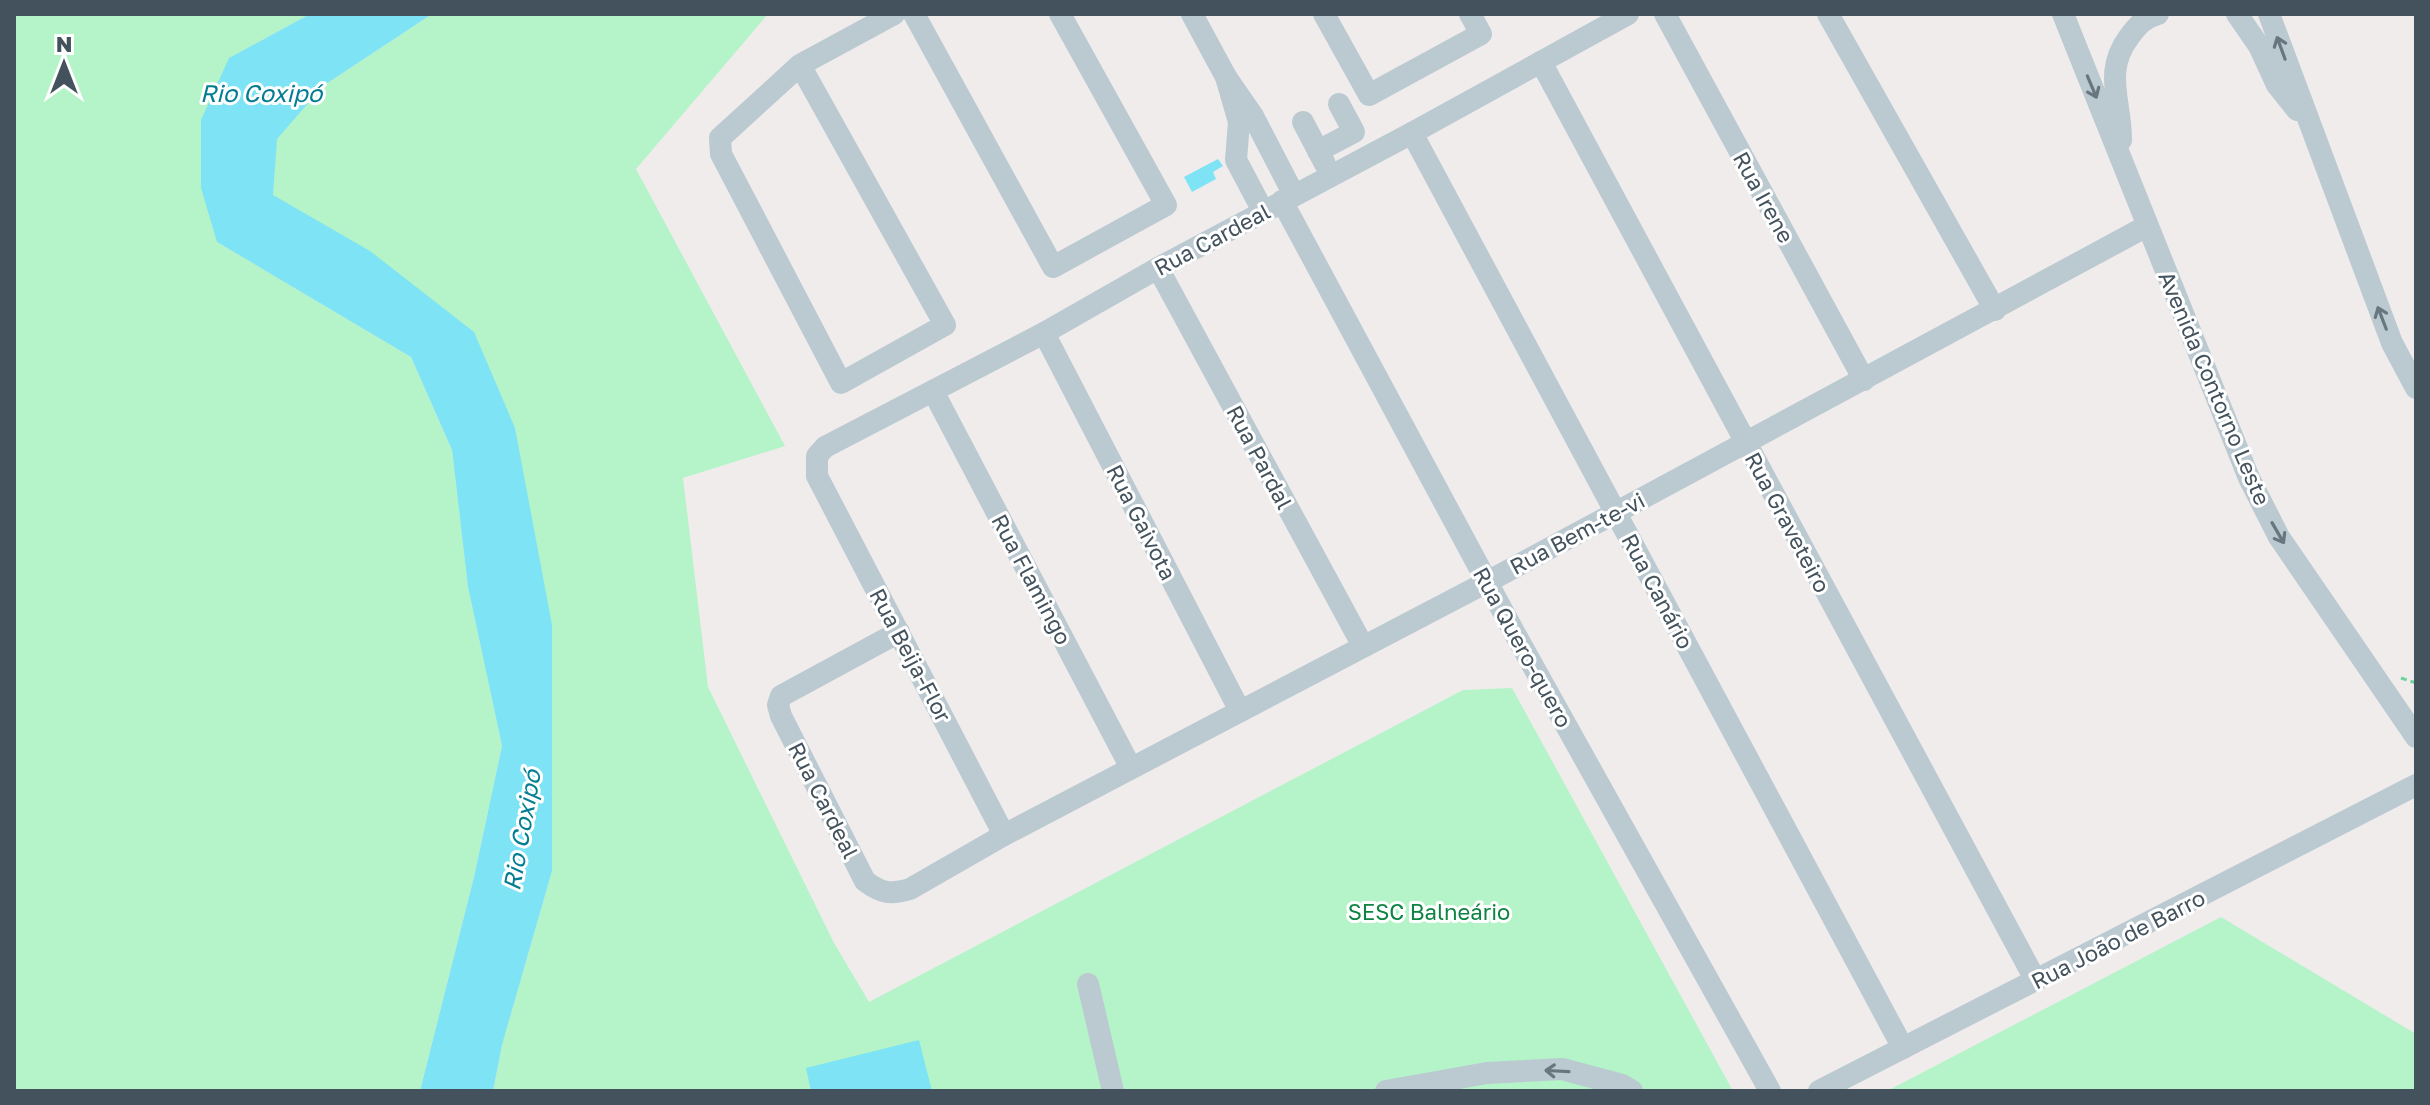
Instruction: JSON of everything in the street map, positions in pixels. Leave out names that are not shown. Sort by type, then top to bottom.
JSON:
[{"type":"street","points":[[800,65],[945,325],[841,383],[721,154],[720,138],[800,65],[894,14]]},
{"type":"street","points":[[914,14],[1053,267],[1166,205],[1060,14]]},
{"type":"street","points":[[1192,14],[1226,77],[1255,121],[1261,147],[1283,201]]},
{"type":"street","points":[[1324,14],[1369,95],[1476,24]]},
{"type":"street","name":"Rua Cardeal","points":[[817,476],[817,456],[825,447],[1044,333],[1628,14]]},
{"type":"street","name":"Rua Irene","points":[[1665,14],[1864,380]]},
{"type":"street","points":[[1828,14],[1995,310]]},
{"type":"street","name":"Avenida Contorno Leste","points":[[2063,14],[2249,478],[2273,525],[2416,737]]},
{"type":"street","points":[[2122,163],[2121,124],[2113,74],[2118,51],[2149,16],[2158,14]]},
{"type":"street","points":[[2237,14],[2259,46],[2277,85],[2308,123]]},
{"type":"street","points":[[2269,14],[2392,343],[2416,388]]},
{"type":"street","name":"Rua Graveteiro","points":[[1541,62],[2036,981]]},
{"type":"street","points":[[1226,77],[1239,122],[1236,160],[1283,201]]},
{"type":"street","points":[[1318,151],[1354,132],[1339,104]]},
{"type":"street","points":[[1303,122],[1331,176]]},
{"type":"street","name":"Rua Canário","points":[[1412,133],[1903,1048]]},
{"type":"street","name":"Rua Quero-quero","points":[[1283,201],[1487,582],[1770,1091]]},
{"type":"street","name":"Rua Bem-te-vi","points":[[1004,835],[1487,582],[2147,226]]},
{"type":"street","name":"Rua Pardal","points":[[1158,268],[1363,646]]},
{"type":"street","name":"Rua Gaivota","points":[[1044,333],[1240,711]]},
{"type":"street","name":"Rua Flamingo","points":[[933,391],[1131,768]]},
{"type":"street","name":"Rua Beija-Flor","points":[[817,476],[1004,835]]},
{"type":"street","name":"Rua Cardeal","points":[[899,632],[781,696],[778,705],[865,881],[879,891],[893,894],[910,889],[1004,835]]},
{"type":"street","name":"Rua João de Barro","points":[[1819,1091],[2416,785]]},
{"type":"street","points":[[1088,984],[1113,1091]]},
{"type":"street","points":[[1386,1091],[1487,1073],[1562,1069],[1622,1085],[1632,1091]]},
{"type":"path","points":[[2395,676],[2416,683]]},
{"type":"green space","points":[[14,14],[310,14],[229,58],[217,242],[411,357],[452,450],[468,587],[502,746],[474,877],[420,1091],[14,1091]]},
{"type":"green space","name":"SESC Balneário","points":[[432,14],[768,14],[636,169],[785,446],[683,478],[708,687],[834,943],[869,1002],[1463,690],[1512,688],[1733,1091],[493,1091],[502,1045],[552,871],[515,428],[273,195],[276,139],[323,86]]},
{"type":"green space","points":[[2221,917],[2416,1034],[2416,1091],[1887,1091]]},
{"type":"water","name":"Rio Coxipó","points":[[310,14],[432,14],[323,86],[277,139],[273,195],[370,251],[474,332],[515,428],[552,625],[552,871],[502,1045],[493,1091],[420,1091],[474,877],[502,746],[468,587],[452,450],[411,357],[217,242],[201,188],[201,120],[229,58]]},
{"type":"water","points":[[1218,159],[1223,166],[1213,172],[1216,179],[1192,192],[1184,177]]},
{"type":"water","points":[[919,1040],[932,1091],[811,1091],[806,1068]]}]
